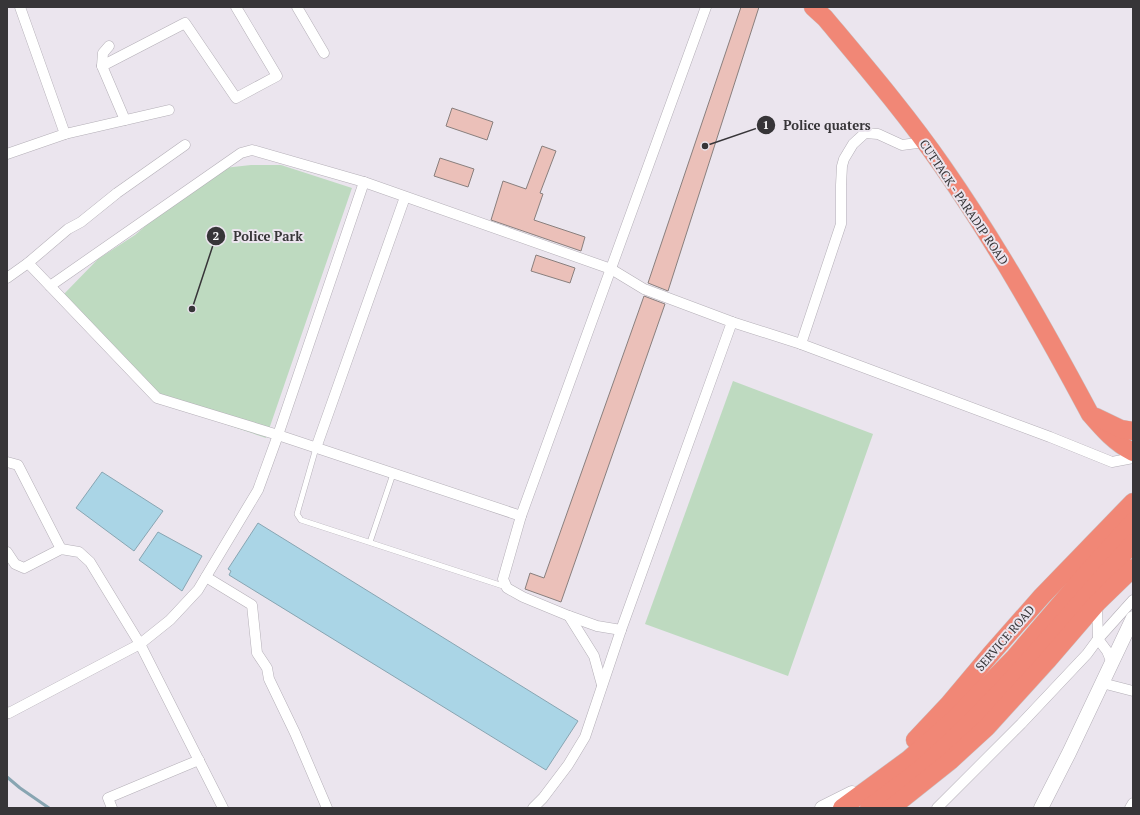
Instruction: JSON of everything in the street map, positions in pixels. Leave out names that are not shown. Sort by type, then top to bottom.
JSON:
[{"type":"highway","name":"CUTTACK - PARADIP ROAD","points":[[813,7],[890,96],[943,166],[994,243],[1090,414],[1108,436],[1124,448],[1133,452]]},
{"type":"highway","points":[[1090,414],[1121,429],[1133,431]]},
{"type":"highway","name":"SERVICE ROAD","points":[[882,779],[910,744],[948,705],[1042,596],[1133,502]]},
{"type":"highway","points":[[842,808],[909,759],[951,722],[1014,658],[1085,575],[1133,522]]},
{"type":"highway","points":[[868,808],[919,770],[971,721],[1025,666],[1133,543]]},
{"type":"highway","points":[[891,808],[950,761],[987,727],[1097,603],[1133,568]]},
{"type":"main road","points":[[1041,808],[1069,754],[1133,618]]},
{"type":"main road","points":[[822,808],[882,779]]},
{"type":"street","points":[[20,7],[66,134]]},
{"type":"street","points":[[102,66],[185,23],[236,98],[277,76],[236,7]]},
{"type":"street","points":[[297,7],[324,53]]},
{"type":"street","points":[[621,630],[597,626],[523,597],[507,588],[503,579],[521,516],[706,7]]},
{"type":"street","points":[[109,46],[103,54],[102,66],[125,120]]},
{"type":"street","points":[[7,154],[66,134],[169,110]]},
{"type":"street","points":[[801,344],[841,224],[842,166],[844,159],[853,144],[866,133],[878,134],[902,145],[925,142]]},
{"type":"street","points":[[7,278],[28,263],[68,229],[81,222],[117,193],[185,145]]},
{"type":"street","points":[[50,286],[241,152],[252,150],[364,182],[611,269],[644,289],[732,322],[801,344],[1042,434],[1112,462],[1133,458]]},
{"type":"street","points":[[7,712],[9,713],[140,644],[170,620],[198,590],[258,490],[364,182]]},
{"type":"street","points":[[316,448],[405,197]]},
{"type":"street","points":[[28,263],[157,398],[278,435],[521,516]]},
{"type":"street","points":[[533,808],[543,798],[568,765],[585,737],[621,630],[732,322]]},
{"type":"street","points":[[7,462],[18,465],[61,549]]},
{"type":"street","points":[[1112,662],[1107,651],[1098,639],[1097,603],[1100,582],[1133,547]]},
{"type":"street","points":[[7,552],[15,564],[24,568],[61,549],[79,552],[90,562],[140,644],[223,808]]},
{"type":"street","points":[[206,577],[252,605],[257,653],[267,668],[269,679],[328,808]]},
{"type":"street","points":[[937,808],[1021,724],[1087,654],[1098,639],[1133,600]]},
{"type":"street","points":[[569,616],[594,656],[602,685]]},
{"type":"street","points":[[1102,683],[1133,691]]},
{"type":"street","points":[[112,808],[108,798],[199,760]]},
{"type":"street","points":[[1130,808],[1133,803]]},
{"type":"lane","points":[[316,448],[297,514],[301,520],[507,588]]},
{"type":"lane","points":[[370,542],[393,474]]},
{"type":"green space","points":[[251,165],[281,165],[352,188],[266,438],[198,415],[159,399],[63,295],[98,259],[135,235],[157,216],[224,168]]},
{"type":"green space","points":[[733,381],[873,434],[788,676],[645,624]]},
{"type":"water","points":[[102,472],[163,511],[134,551],[76,508]]},
{"type":"water","points":[[258,523],[578,721],[546,770],[229,575],[231,571],[228,569]]},
{"type":"water","points":[[158,532],[202,556],[182,591],[139,560]]},
{"type":"building","points":[[741,7],[759,7],[668,291],[648,283]]},
{"type":"building","points":[[452,108],[493,122],[487,140],[446,126]]},
{"type":"building","points":[[542,146],[556,151],[540,193],[543,194],[534,220],[585,237],[581,251],[491,220],[503,181],[526,189]]},
{"type":"building","points":[[440,158],[474,169],[468,187],[434,176]]},
{"type":"building","points":[[536,255],[575,268],[570,283],[531,271]]},
{"type":"building","points":[[644,296],[665,304],[561,602],[525,589],[530,573],[544,578]]},
{"type":"waterway","points":[[7,777],[49,808]]},
{"type":"place","name":"Police quaters","points":[[705,146]]},
{"type":"place","name":"Police Park","points":[[192,309]]}]
